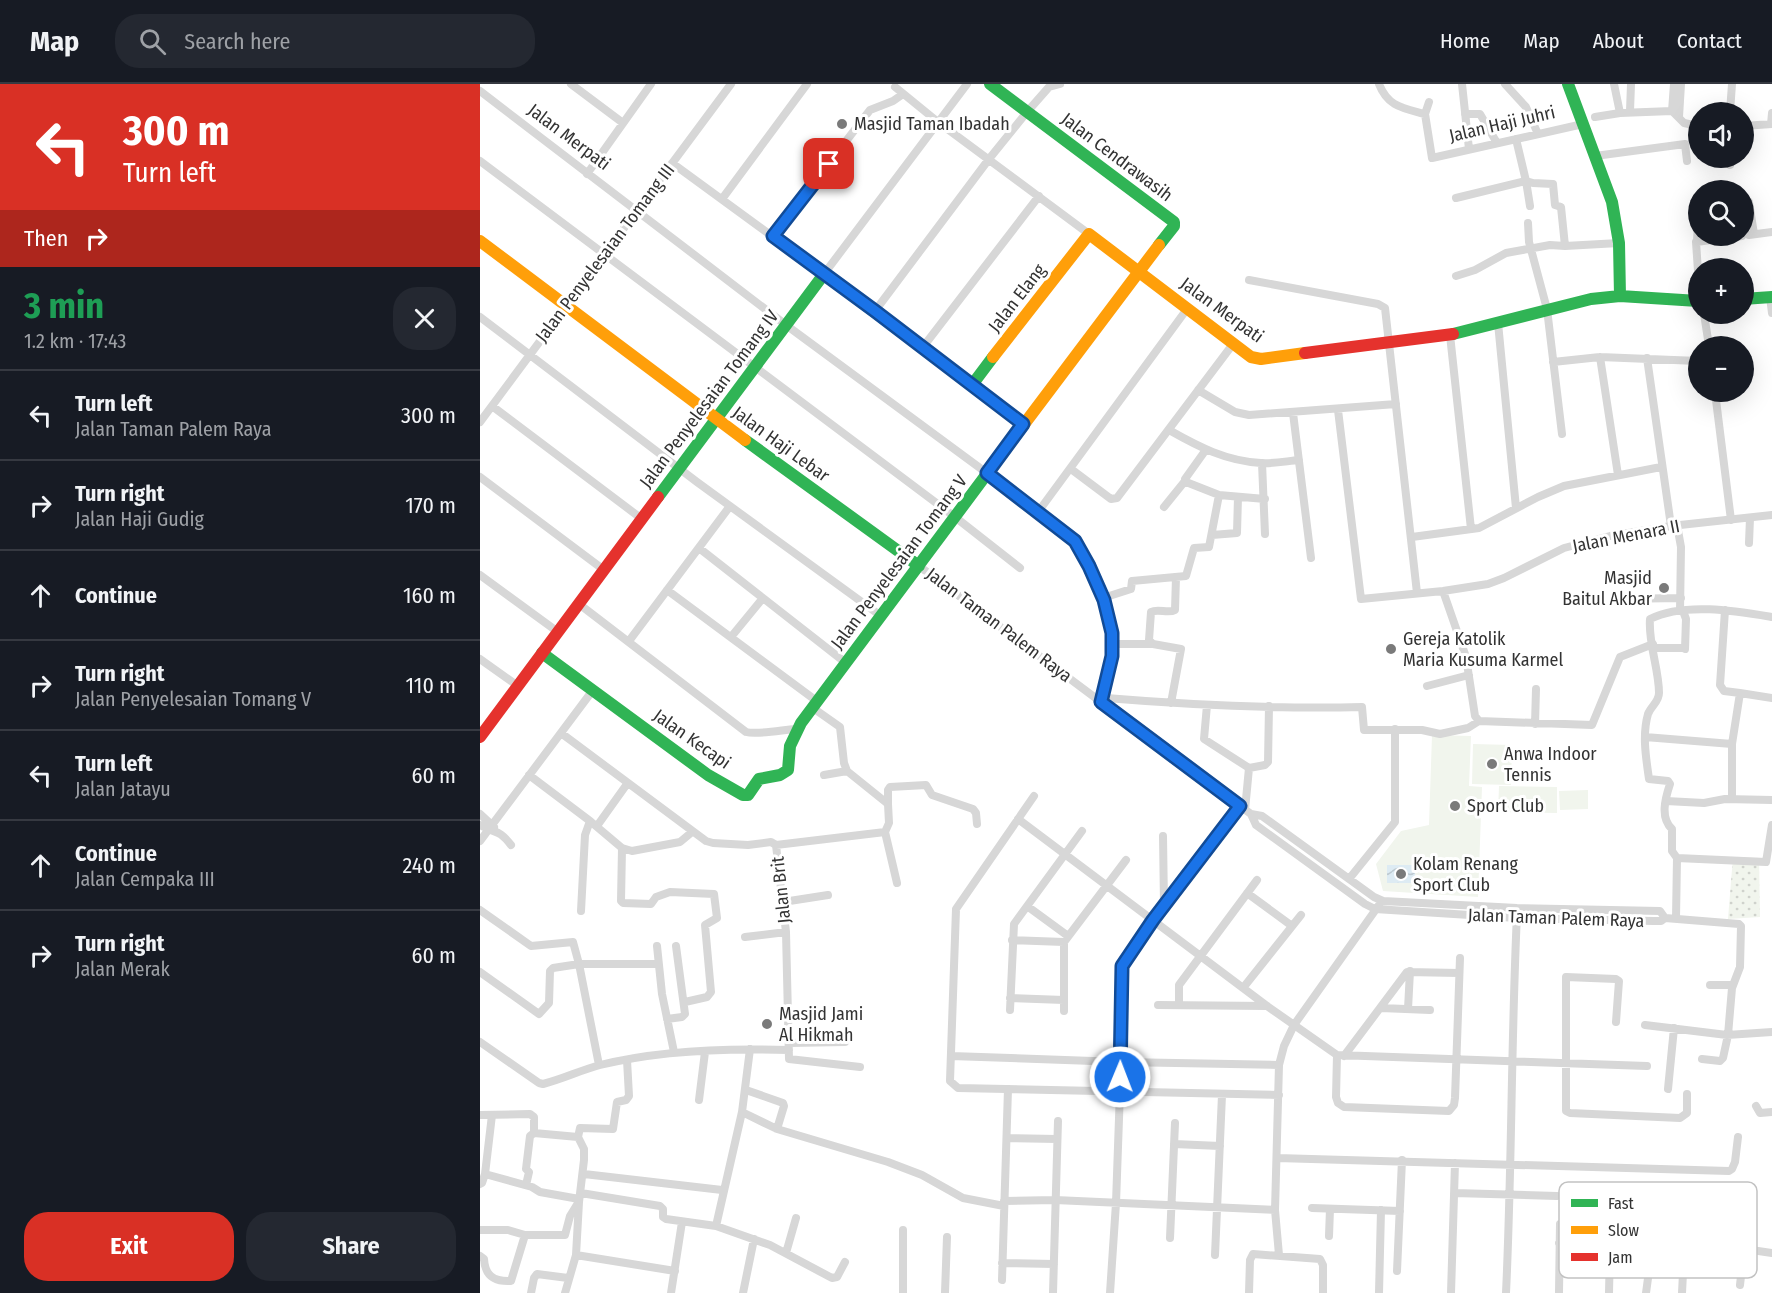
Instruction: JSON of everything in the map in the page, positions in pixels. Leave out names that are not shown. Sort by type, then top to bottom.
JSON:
[{"type":"street","points":[[571,84],[623,123]]},
{"type":"street","points":[[586,174],[651,84]]},
{"type":"street","name":"Jalan Penyelesaian Tomang III","points":[[480,422],[731,84]]},
{"type":"street","points":[[722,199],[807,84]]},
{"type":"street","name":"Jalan Penyelesaian Tomang IV","points":[[481,733],[967,84]]},
{"type":"street","name":"Jalan Cendrawasih","points":[[990,84],[1173,222],[1174,226],[1138,271]]},
{"type":"street","points":[[875,311],[1027,112],[1049,87],[1060,84]]},
{"type":"street","points":[[1379,84],[1385,97],[1404,109],[1425,114],[1429,102]]},
{"type":"street","points":[[1462,84],[1469,149]]},
{"type":"street","points":[[1506,84],[1526,107],[1538,134]]},
{"type":"street","name":"Jalan Haji Juhri","points":[[1568,84],[1612,202],[1619,243],[1620,296]]},
{"type":"street","points":[[1614,84],[1620,113]]},
{"type":"street","points":[[1630,111],[1631,84]]},
{"type":"street","points":[[1674,84],[1676,114]]},
{"type":"street","points":[[1676,114],[1681,84]]},
{"type":"street","points":[[1731,102],[1732,84]]},
{"type":"street","name":"Jalan Merpati","points":[[895,87],[938,122],[1251,357],[1261,358],[1450,335],[1591,299],[1620,296],[1688,300]]},
{"type":"street","name":"Jalan Merpati","points":[[480,92],[1075,541],[1103,598]]},
{"type":"street","points":[[773,236],[870,110],[893,101],[903,94]]},
{"type":"street","points":[[1595,117],[1630,111],[1676,114],[1688,125]]},
{"type":"street","points":[[1754,125],[1771,124],[1772,113]]},
{"type":"street","name":"Jalan Haji Juhri","points":[[1425,114],[1431,156],[1434,158],[1583,124]]},
{"type":"street","points":[[1465,114],[1480,114],[1497,143]]},
{"type":"street","points":[[1516,138],[1530,206]]},
{"type":"street","points":[[1595,156],[1685,144],[1687,161]]},
{"type":"street","points":[[480,161],[1020,568]]},
{"type":"street","points":[[672,163],[875,311],[1023,424]]},
{"type":"street","points":[[1456,198],[1526,181],[1553,184],[1555,206],[1561,207],[1566,246]]},
{"type":"street","points":[[923,348],[1039,196]]},
{"type":"street","points":[[1528,223],[1527,233],[1547,309],[1562,434]]},
{"type":"street","points":[[1754,234],[1772,232]]},
{"type":"street","name":"Jalan Elang","points":[[972,385],[1089,234]]},
{"type":"street","name":"Jalan Haji Lebar","points":[[480,241],[717,419],[919,566]]},
{"type":"street","points":[[1456,276],[1475,270],[1506,253],[1550,246],[1619,243]]},
{"type":"street","name":"Jalan Penyelesaian Tomang V","points":[[795,729],[816,705],[1138,271]]},
{"type":"street","points":[[1250,280],[1381,304],[1386,311],[1417,593]]},
{"type":"street","points":[[1754,298],[1771,297],[1772,313]]},
{"type":"street","points":[[1038,512],[1187,309]]},
{"type":"street","points":[[480,318],[679,469],[881,616]]},
{"type":"street","points":[[1498,322],[1516,508]]},
{"type":"street","points":[[1450,335],[1471,529]]},
{"type":"street","points":[[1071,469],[1114,500],[1117,498],[1233,344]]},
{"type":"street","points":[[1553,362],[1600,357],[1688,360]]},
{"type":"street","points":[[1600,357],[1618,476]]},
{"type":"street","points":[[1219,495],[1208,548],[1194,548],[1186,576],[1132,581],[1131,589],[1103,598],[1110,620],[1113,644],[1102,699],[1207,705],[1362,707],[1364,730],[1422,730],[1440,734],[1468,728],[1479,721],[1592,725],[1620,657],[1653,646],[1684,648],[1686,619],[1682,611],[1681,598],[1681,547],[1674,526],[1662,467],[1647,358]]},
{"type":"street","points":[[1198,390],[1240,414],[1293,413],[1396,404]]},
{"type":"street","points":[[1716,402],[1731,520]]},
{"type":"street","points":[[492,406],[642,519]]},
{"type":"street","name":"Jalan Menara II","points":[[1338,410],[1361,599],[1443,591],[1496,581],[1564,548],[1610,537],[1674,526],[1772,515]]},
{"type":"street","points":[[1293,413],[1311,558]]},
{"type":"street","points":[[1169,430],[1205,450],[1262,463],[1299,460]]},
{"type":"street","points":[[1164,507],[1185,481],[1205,450]]},
{"type":"street","points":[[1262,463],[1265,534]]},
{"type":"street","points":[[1412,537],[1471,529],[1485,525],[1564,486],[1662,467]]},
{"type":"street","points":[[480,477],[604,570]]},
{"type":"street","points":[[1185,481],[1219,495],[1264,499]]},
{"type":"street","points":[[1212,534],[1237,533],[1238,497]]},
{"type":"street","points":[[629,641],[730,506]]},
{"type":"street","points":[[1749,543],[1750,518]]},
{"type":"street","points":[[699,548],[846,663]]},
{"type":"street","name":"Jalan Taman Palem Raya","points":[[919,566],[1102,699],[1246,810],[1262,816],[1374,897],[1383,901],[1517,908],[1660,911],[1665,918],[1661,921],[1517,918],[1375,909],[1256,825],[1246,810]]},
{"type":"street","points":[[480,575],[558,632]]},
{"type":"street","points":[[1152,644],[1149,640],[1151,612],[1175,610],[1176,577]]},
{"type":"street","points":[[667,590],[816,705],[840,727],[847,771],[888,804]]},
{"type":"street","points":[[1443,591],[1466,657],[1475,716],[1479,721]]},
{"type":"street","points":[[731,638],[764,597]]},
{"type":"street","points":[[1614,599],[1681,598]]},
{"type":"street","points":[[579,604],[746,732],[751,734],[795,729]]},
{"type":"street","points":[[1725,610],[1720,686],[1724,691],[1772,698]]},
{"type":"street","points":[[1676,918],[1677,858],[1672,851],[1672,829],[1665,819],[1669,782],[1649,779],[1645,751],[1649,711],[1659,698],[1650,622],[1652,617],[1682,611],[1725,610],[1772,617]]},
{"type":"street","points":[[1113,644],[1152,644],[1181,649],[1171,703]]},
{"type":"street","name":"Jalan Kecapi","points":[[542,653],[708,775],[742,795],[748,795],[758,780],[787,771],[795,729]]},
{"type":"street","points":[[480,659],[518,686]]},
{"type":"street","points":[[1427,686],[1469,675]]},
{"type":"street","points":[[1535,724],[1536,689]]},
{"type":"street","points":[[480,841],[492,828],[593,690]]},
{"type":"street","points":[[1732,799],[1732,744],[1740,693]]},
{"type":"street","points":[[1207,705],[1204,739],[1248,768],[1265,765],[1268,762],[1269,706]]},
{"type":"street","points":[[1349,879],[1395,822],[1395,729]]},
{"type":"street","points":[[561,733],[692,832],[713,843],[771,842],[776,845]]},
{"type":"street","points":[[1645,737],[1732,744]]},
{"type":"street","points":[[1110,1293],[1116,1203],[1122,966],[1164,906],[1246,810],[1248,768]]},
{"type":"street","points":[[824,775],[847,771]]},
{"type":"street","points":[[529,775],[622,849],[632,851],[680,842],[692,832]]},
{"type":"street","points":[[581,911],[585,836],[627,783]]},
{"type":"street","points":[[897,883],[885,832],[889,823],[888,790],[890,787],[926,785],[932,795],[973,809],[976,813],[977,824]]},
{"type":"street","points":[[1034,796],[956,909],[950,1081],[954,1086],[958,1088],[1279,1095]]},
{"type":"street","points":[[1666,801],[1706,803],[1732,799],[1772,800]]},
{"type":"street","points":[[480,814],[511,845]]},
{"type":"street","points":[[1018,819],[1267,1006],[1340,1055],[1647,1066]]},
{"type":"street","points":[[480,825],[492,828]]},
{"type":"street","points":[[1677,858],[1766,862],[1772,825]]},
{"type":"street","points":[[1010,1010],[1013,926],[1082,831]]},
{"type":"street","name":"Jalan Brit","points":[[789,1047],[786,932],[776,845],[885,832]]},
{"type":"street","points":[[1163,836],[1164,906]]},
{"type":"street","points":[[1298,855],[1304,847]]},
{"type":"street","points":[[622,849],[621,901],[625,904],[651,904],[656,897],[670,891],[714,894],[717,918],[705,925],[711,992],[709,996],[685,1002]]},
{"type":"street","points":[[1064,1011],[1066,939],[1126,860]]},
{"type":"street","points":[[1179,1005],[1179,985],[1257,880]]},
{"type":"street","points":[[1247,893],[1292,926]]},
{"type":"street","points":[[783,902],[828,895]]},
{"type":"street","points":[[1279,1256],[1276,1217],[1277,1158],[1280,1065],[1284,1046],[1294,1025],[1375,909],[1383,901]]},
{"type":"street","points":[[1027,906],[1066,939]]},
{"type":"street","points":[[1506,1293],[1517,908]]},
{"type":"street","points":[[480,912],[531,946],[573,942],[599,1065]]},
{"type":"street","points":[[1243,988],[1301,915]]},
{"type":"street","points":[[1665,918],[1741,926],[1740,967],[1733,985],[1723,1059],[1717,1061],[1702,1059]]},
{"type":"street","points":[[745,937],[786,932]]},
{"type":"street","points":[[1012,940],[1066,939]]},
{"type":"street","points":[[657,946],[658,964],[674,1052]]},
{"type":"street","points":[[667,1019],[685,1016],[676,946]]},
{"type":"street","points":[[1459,973],[1407,972],[1381,1008],[1340,1055],[1336,1097],[1338,1103],[1344,1107],[1449,1111],[1454,1105],[1460,958]]},
{"type":"street","points":[[480,972],[537,1014],[541,1013],[550,1000],[551,970],[579,964],[658,964]]},
{"type":"street","points":[[1408,1009],[1410,971]]},
{"type":"street","points":[[1617,1022],[1619,981],[1566,977],[1565,1109],[1570,1113],[1680,1118],[1687,1113],[1686,1094]]},
{"type":"street","points":[[1710,985],[1733,985]]},
{"type":"street","points":[[1010,998],[1064,1000]]},
{"type":"street","points":[[1158,1005],[1267,1006]]},
{"type":"street","points":[[1381,1008],[1430,1010]]},
{"type":"street","points":[[1645,1025],[1728,1035],[1772,1032]]},
{"type":"street","points":[[1668,1089],[1674,1028]]},
{"type":"street","points":[[480,1042],[543,1084],[599,1065],[674,1052],[705,1052],[845,1042]]},
{"type":"street","points":[[789,1047],[790,1060],[860,1067]]},
{"type":"street","points":[[716,1226],[722,1190],[742,1112],[750,1049]]},
{"type":"street","points":[[699,1100],[705,1052]]},
{"type":"street","points":[[951,1056],[1280,1065]]},
{"type":"street","points":[[565,1293],[576,1255],[584,1174],[584,1149],[578,1137],[580,1128],[613,1129],[617,1102],[628,1098],[627,1060]]},
{"type":"street","points":[[1002,1280],[1008,1089]]},
{"type":"street","points":[[746,1090],[783,1103],[777,1129]]},
{"type":"street","points":[[1215,1255],[1222,1095]]},
{"type":"street","points":[[1756,1106],[1760,1113],[1772,1112]]},
{"type":"street","points":[[742,1112],[777,1129],[914,1172],[963,1198],[1004,1204],[1055,1200],[1217,1207],[1264,1211],[1276,1217]]},
{"type":"street","points":[[480,1115],[522,1113],[532,1114],[534,1117],[534,1133],[530,1136],[526,1169],[529,1172],[526,1185]]},
{"type":"street","points":[[480,1184],[485,1174],[492,1115]]},
{"type":"street","points":[[1053,1293],[1058,1122]]},
{"type":"street","points":[[1170,1238],[1174,1123]]},
{"type":"street","points":[[534,1133],[578,1137]]},
{"type":"street","points":[[1277,1158],[1729,1171],[1735,1162],[1738,1137]]},
{"type":"street","points":[[1006,1138],[1058,1138]]},
{"type":"street","points":[[1174,1144],[1220,1146]]},
{"type":"street","points":[[1398,1271],[1402,1160]]},
{"type":"street","points":[[1451,1293],[1455,1163]]},
{"type":"street","points":[[485,1174],[526,1185],[540,1192],[660,1206],[663,1209],[663,1217],[716,1226],[754,1239],[834,1278],[837,1277],[845,1262]]},
{"type":"street","points":[[584,1174],[722,1190]]},
{"type":"street","points":[[1454,1193],[1557,1196]]},
{"type":"street","points":[[480,1230],[508,1230],[525,1235],[565,1235],[570,1216],[580,1198]]},
{"type":"street","points":[[1312,1208],[1400,1211]]},
{"type":"street","points":[[1329,1236],[1330,1209]]},
{"type":"street","points":[[1379,1293],[1381,1210]]},
{"type":"street","points":[[786,1253],[796,1218]]},
{"type":"street","points":[[671,1293],[682,1222]]},
{"type":"street","points":[[903,1230],[903,1293]]},
{"type":"street","points":[[480,1256],[484,1259],[484,1268],[488,1273],[497,1279],[511,1281],[525,1235]]},
{"type":"street","points":[[945,1293],[947,1237]]},
{"type":"street","points":[[743,1293],[754,1239]]},
{"type":"street","points":[[1559,1243],[1559,1293]]},
{"type":"street","points":[[1757,1251],[1772,1252]]},
{"type":"street","points":[[576,1255],[675,1271]]},
{"type":"street","points":[[1249,1293],[1251,1255],[1320,1259],[1323,1265],[1323,1293]]},
{"type":"street","points":[[1002,1263],[1054,1264]]},
{"type":"street","points":[[531,1293],[537,1274],[568,1278]]},
{"type":"street","points":[[1609,1278],[1609,1293]]},
{"type":"street","points":[[1646,1293],[1648,1278]]},
{"type":"street","points":[[1682,1293],[1683,1278]]},
{"type":"street","points":[[1740,1285],[1741,1278]]},
{"type":"shaded area","name":"Sport Club","points":[[1432,735],[1471,736],[1469,786],[1482,787],[1478,897],[1383,891],[1376,864],[1401,831],[1429,825]]},
{"type":"shaded area","name":"Anwa Indoor Tennis","points":[[1473,744],[1512,745],[1511,785],[1472,784]]},
{"type":"shaded area","points":[[1499,786],[1557,787],[1557,813],[1498,812]]},
{"type":"shaded area","points":[[1588,790],[1588,809],[1560,810],[1559,791]]},
{"type":"shaded area","points":[[1733,857],[1759,858],[1760,917],[1728,919]]},
{"type":"water","name":"Kolam Renang Sport Club","points":[[1387,865],[1415,865],[1415,883],[1387,883]]},
{"type":"traffic: fast","points":[[990,84],[1174,222],[1174,226],[1159,245]]},
{"type":"traffic: fast","points":[[1568,84],[1612,202],[1619,243],[1620,296]]},
{"type":"traffic: fast","points":[[658,497],[824,274],[972,385],[993,357]]},
{"type":"traffic: fast","points":[[1453,334],[1591,299],[1620,296],[1688,300]]},
{"type":"traffic: fast","points":[[1754,298],[1772,297]]},
{"type":"traffic: fast","points":[[745,440],[919,566]]},
{"type":"traffic: fast","points":[[542,653],[708,775],[743,795],[748,795],[759,779],[780,775],[788,770],[790,746],[801,723],[992,467]]},
{"type":"traffic: slow","points":[[993,357],[1089,234],[1251,357],[1261,359],[1305,353]]},
{"type":"traffic: slow","points":[[480,241],[745,440]]},
{"type":"traffic: slow","points":[[992,467],[1159,245]]},
{"type":"traffic: jam","points":[[1305,353],[1453,334]]},
{"type":"traffic: jam","points":[[480,737],[658,497]]},
{"type":"place","name":"Masjid Taman Ibadah","points":[[842,124]]},
{"type":"place","name":"Masjid Baitul Akbar","points":[[1664,588]]},
{"type":"place","name":"Gereja Katolik Maria Kusuma Karmel","points":[[1391,649]]},
{"type":"place","name":"Anwa Indoor Tennis","points":[[1492,764]]},
{"type":"place","name":"Sport Club","points":[[1455,806]]},
{"type":"place","name":"Kolam Renang Sport Club","points":[[1401,874]]},
{"type":"place","name":"Masjid Jami Al Hikmah","points":[[767,1024]]},
{"type":"route","points":[[829,164],[773,236],[1023,424],[987,473],[1075,541],[1089,566],[1104,600],[1110,620],[1113,644],[1101,702],[1240,806],[1153,920],[1122,966],[1120,1077]]}]
